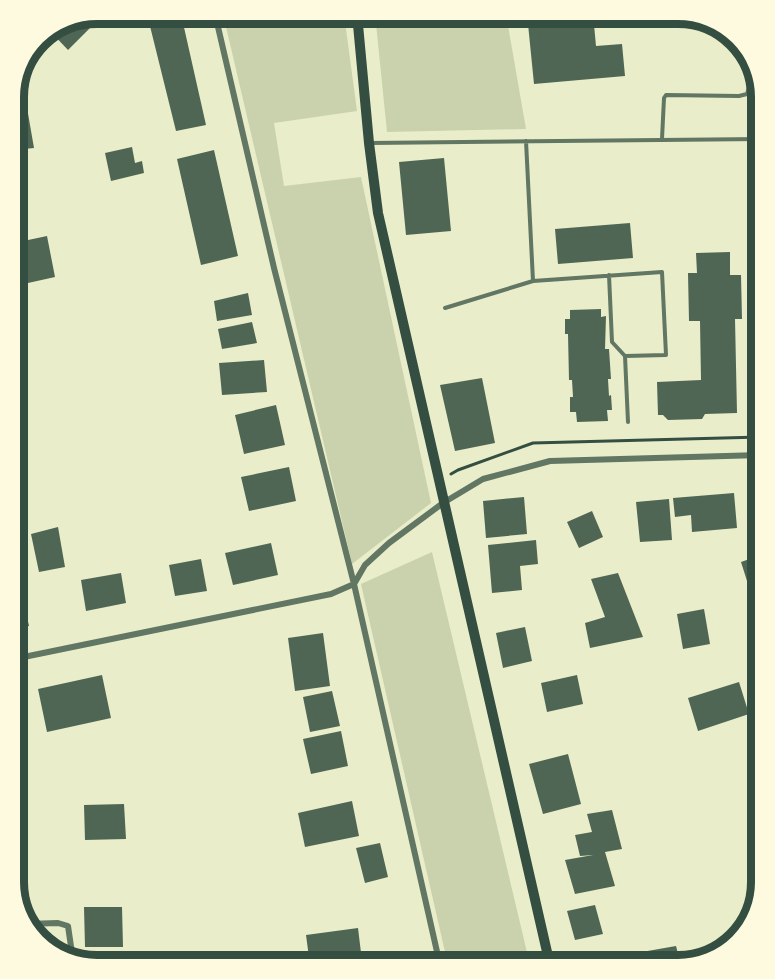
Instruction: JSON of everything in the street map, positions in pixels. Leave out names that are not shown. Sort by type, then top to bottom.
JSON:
[{"type":"main road","points":[[358,24],[378,213],[547,955]]},
{"type":"street","points":[[216,24],[274,268],[354,584],[438,955]]},
{"type":"street","points":[[24,657],[332,594],[354,584],[365,565],[389,543],[443,503],[483,479],[550,461],[751,456]]},
{"type":"street","points":[[37,924],[58,923],[68,926],[72,951]]},
{"type":"lane","points":[[662,139],[666,94],[740,96],[747,94],[749,80]]},
{"type":"lane","points":[[369,143],[751,139]]},
{"type":"lane","points":[[526,141],[533,281]]},
{"type":"lane","points":[[445,308],[533,281],[662,272],[666,355],[625,356]]},
{"type":"lane","points":[[609,275],[612,342],[625,356],[628,422]]},
{"type":"green space","points":[[225,24],[345,24],[357,111],[274,123],[284,186],[361,177],[431,503],[352,564]]},
{"type":"green space","points":[[376,24],[508,24],[526,129],[387,132]]},
{"type":"green space","points":[[432,552],[528,955],[446,955],[361,584]]},
{"type":"building","points":[[94,24],[68,50],[56,37],[73,28]]},
{"type":"building","points":[[149,24],[183,24],[206,125],[176,131]]},
{"type":"building","points":[[528,24],[594,24],[596,46],[622,44],[625,76],[534,84]]},
{"type":"building","points":[[24,102],[26,102],[34,148],[24,149]]},
{"type":"building","points":[[132,147],[135,163],[142,161],[144,173],[111,181],[105,153]]},
{"type":"building","points":[[214,150],[238,256],[201,265],[177,159]]},
{"type":"building","points":[[444,158],[451,231],[406,235],[399,162]]},
{"type":"building","points":[[630,223],[633,258],[558,264],[555,229]]},
{"type":"building","points":[[47,236],[55,277],[28,283],[26,266],[24,266],[24,241]]},
{"type":"building","points":[[730,252],[730,275],[741,275],[742,319],[735,319],[737,413],[705,414],[702,419],[668,420],[663,415],[658,415],[657,382],[701,380],[700,321],[689,321],[688,273],[697,273],[696,253]]},
{"type":"building","points":[[248,293],[252,315],[217,321],[214,301]]},
{"type":"building","points":[[601,309],[601,317],[606,316],[605,349],[609,349],[611,379],[608,379],[612,410],[607,410],[608,421],[577,422],[576,412],[570,412],[570,397],[573,397],[572,380],[569,380],[568,334],[565,334],[565,319],[570,319],[570,310]]},
{"type":"building","points":[[252,322],[257,343],[222,349],[218,329]]},
{"type":"building","points":[[264,360],[267,392],[222,395],[219,363]]},
{"type":"building","points":[[482,378],[495,443],[455,451],[440,385]]},
{"type":"building","points":[[276,405],[285,445],[244,454],[235,415]]},
{"type":"building","points":[[289,467],[296,501],[249,511],[241,477]]},
{"type":"building","points":[[734,493],[737,528],[692,532],[691,515],[675,517],[673,498]]},
{"type":"building","points":[[524,497],[527,534],[486,538],[483,501]]},
{"type":"building","points":[[669,499],[672,540],[640,542],[636,502]]},
{"type":"building","points":[[592,511],[603,537],[579,548],[567,522]]},
{"type":"building","points":[[58,527],[65,567],[39,572],[31,534]]},
{"type":"building","points":[[536,540],[538,564],[520,566],[522,590],[492,593],[488,545]]},
{"type":"building","points":[[271,543],[278,575],[233,585],[225,553]]},
{"type":"building","points":[[751,558],[751,594],[741,562]]},
{"type":"building","points":[[201,559],[207,591],[175,596],[169,565]]},
{"type":"building","points":[[121,573],[126,603],[86,611],[81,580]]},
{"type":"building","points":[[618,573],[643,637],[590,648],[585,623],[605,617],[591,579]]},
{"type":"building","points":[[24,604],[29,626],[24,627]]},
{"type":"building","points":[[704,609],[710,644],[683,649],[677,614]]},
{"type":"building","points":[[525,627],[532,661],[503,668],[496,633]]},
{"type":"building","points":[[323,633],[330,686],[295,691],[288,638]]},
{"type":"building","points":[[102,675],[111,718],[47,732],[38,689]]},
{"type":"building","points":[[577,675],[583,704],[547,712],[541,683]]},
{"type":"building","points":[[739,682],[749,714],[698,731],[688,698]]},
{"type":"building","points":[[332,691],[340,726],[310,732],[303,697]]},
{"type":"building","points":[[341,731],[348,766],[311,774],[303,739]]},
{"type":"building","points":[[568,754],[581,804],[543,814],[529,764]]},
{"type":"building","points":[[352,801],[359,836],[305,847],[298,813]]},
{"type":"building","points":[[124,804],[126,839],[85,840],[84,805]]},
{"type":"building","points":[[612,810],[622,849],[605,852],[615,886],[575,894],[565,860],[593,855],[580,856],[575,835],[592,832],[587,814]]},
{"type":"building","points":[[380,843],[388,877],[365,883],[356,848]]},
{"type":"building","points":[[595,905],[603,934],[575,940],[567,911]]},
{"type":"building","points":[[84,907],[122,907],[123,947],[85,947]]},
{"type":"building","points":[[358,928],[361,955],[309,955],[306,935]]},
{"type":"building","points":[[676,946],[678,955],[636,955],[636,953]]}]
